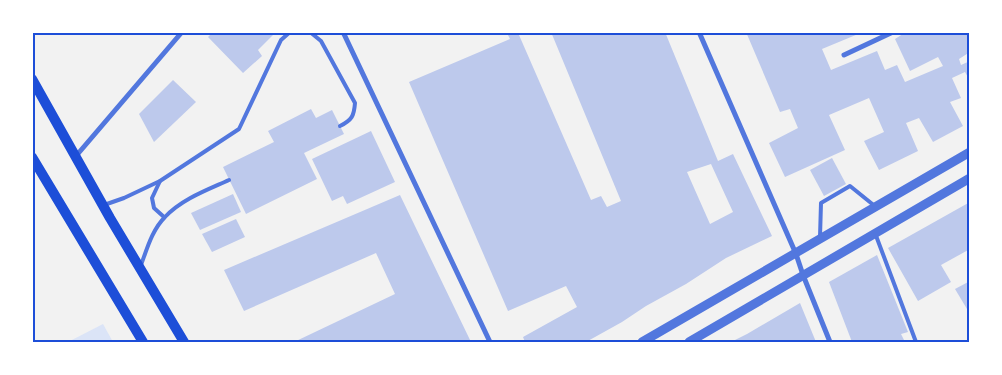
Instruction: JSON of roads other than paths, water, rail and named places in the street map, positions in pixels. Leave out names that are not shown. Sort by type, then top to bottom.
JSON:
[{"type":"main road","points":[[32,78],[103,205],[184,342]]},
{"type":"main road","points":[[32,157],[143,342]]},
{"type":"street","points":[[76,156],[182,32]]},
{"type":"street","points":[[343,32],[490,342]]},
{"type":"street","points":[[699,32],[796,254],[830,342]]},
{"type":"street","points":[[844,55],[893,32]]},
{"type":"street","points":[[642,342],[970,152]]},
{"type":"street","points":[[689,342],[970,178]]},
{"type":"lane","points":[[103,205],[124,198],[160,181],[239,128],[282,40],[290,32]]},
{"type":"lane","points":[[310,32],[321,41],[355,103],[354,113],[349,121],[340,126]]},
{"type":"lane","points":[[140,268],[151,240],[164,217],[182,202],[229,180]]},
{"type":"lane","points":[[160,181],[152,198],[154,208],[164,217]]},
{"type":"lane","points":[[820,240],[821,204],[850,186],[876,207]]},
{"type":"lane","points":[[875,233],[916,342]]}]
